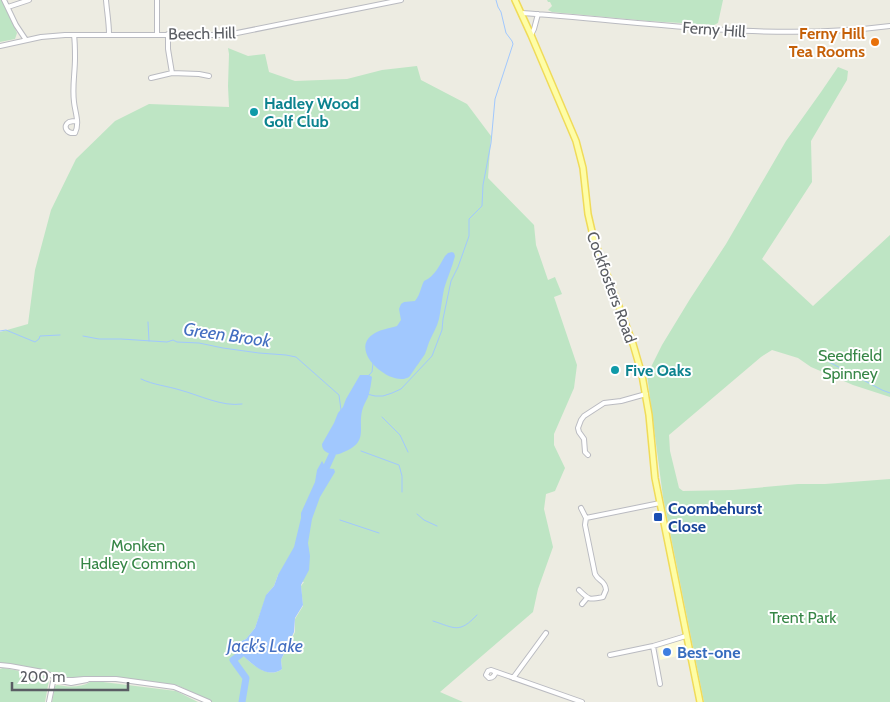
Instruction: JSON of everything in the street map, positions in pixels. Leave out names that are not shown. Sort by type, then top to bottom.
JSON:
[{"type":"main road","name":"Cockfosters Road","points":[[515,0],[576,141],[583,168],[588,214],[594,240],[633,344],[642,375],[660,503],[700,702]]},
{"type":"street","points":[[4,0],[16,25],[26,40]]},
{"type":"street","points":[[8,7],[29,0]]},
{"type":"street","points":[[106,0],[109,34]]},
{"type":"street","points":[[157,0],[157,34]]},
{"type":"street","name":"Beech Hill","points":[[0,46],[53,35],[227,35],[401,0]]},
{"type":"street","name":"Ferny Hill","points":[[521,13],[773,32],[843,30],[890,26]]},
{"type":"street","points":[[531,35],[538,14]]},
{"type":"street","points":[[168,34],[168,49],[172,73]]},
{"type":"street","points":[[74,35],[74,102],[77,121]]},
{"type":"street","points":[[151,78],[172,73],[209,76]]},
{"type":"street","points":[[588,455],[584,439],[579,432],[579,424],[584,416],[604,403],[621,401],[646,394]]},
{"type":"street","points":[[602,397],[604,403]]},
{"type":"street","points":[[586,518],[660,503]]},
{"type":"street","points":[[579,590],[587,598],[594,599],[605,596],[606,590],[605,584],[595,574],[585,524],[586,518],[582,508]]},
{"type":"street","points":[[582,604],[587,598]]},
{"type":"street","points":[[513,678],[546,633]]},
{"type":"street","points":[[610,656],[686,636]]},
{"type":"street","points":[[653,646],[660,684]]},
{"type":"street","points":[[0,665],[43,672],[62,680],[116,679],[174,687],[209,702]]},
{"type":"street","points":[[496,672],[582,702]]},
{"type":"street","points":[[49,702],[55,680],[71,683],[92,679]]},
{"type":"shaded area","points":[[683,639],[686,654],[660,660],[658,648]]},
{"type":"green space","points":[[0,0],[2,0],[17,33],[15,39],[0,42]]},
{"type":"green space","points":[[547,0],[723,0],[718,23],[714,25],[552,12],[548,10],[552,6]]},
{"type":"green space","name":"Monken Hadley Common","points":[[228,48],[248,56],[265,54],[269,72],[295,81],[347,79],[382,70],[417,66],[421,80],[467,104],[491,136],[488,178],[534,225],[536,245],[548,280],[555,277],[562,294],[554,297],[577,365],[574,388],[554,434],[554,445],[565,468],[555,491],[546,494],[544,509],[553,547],[538,589],[533,612],[440,692],[463,702],[207,702],[204,698],[177,685],[106,676],[67,679],[25,666],[0,663],[0,332],[28,324],[35,270],[51,210],[76,159],[115,121],[149,104],[229,107]],"holes":[[[278,575],[304,582],[301,586],[303,606],[295,619],[295,632],[281,660],[282,669],[276,672],[264,671],[252,664],[237,650],[237,643],[246,639],[255,628],[267,594],[274,586]]]},
{"type":"green space","points":[[838,67],[848,71],[847,80],[811,141],[812,182],[762,259],[813,306],[890,235],[890,397],[853,385],[811,367],[798,358],[772,350],[761,357],[669,435],[670,451],[679,488],[683,491],[733,490],[890,479],[890,702],[704,702],[663,497],[647,375],[662,345],[726,244],[786,141]]},
{"type":"green space","points":[[0,669],[32,673],[31,677],[40,678],[41,675],[48,677],[45,702],[0,702]]},
{"type":"green space","points":[[90,682],[176,691],[198,702],[52,702],[55,686],[70,687]]},
{"type":"water","points":[[452,252],[455,256],[444,289],[439,319],[425,354],[410,376],[403,379],[385,374],[376,368],[370,360],[366,351],[366,343],[375,333],[397,326],[401,320],[399,309],[401,304],[415,301],[424,281],[434,274],[445,256]]},
{"type":"water","points":[[360,375],[372,377],[369,395],[362,411],[360,439],[353,447],[333,455],[323,449],[322,444]]},
{"type":"water","name":"Jack's Lake","points":[[322,461],[326,468],[334,469],[335,472],[320,497],[312,519],[308,543],[310,556],[309,570],[301,585],[303,605],[295,618],[294,632],[281,660],[282,669],[276,672],[264,671],[252,664],[237,650],[237,643],[246,639],[255,628],[266,595],[274,586],[294,547],[301,513]]},
{"type":"waterway","points":[[367,394],[383,396],[401,389],[432,356],[442,330],[451,281],[469,236],[469,219],[482,206],[483,185],[491,143],[495,99],[513,44],[506,33],[496,0]]},
{"type":"waterway","points":[[148,322],[149,341]]},
{"type":"waterway","name":"Green Brook","points":[[0,331],[6,330],[35,342],[40,336],[60,335]]},
{"type":"waterway","name":"Green Brook","points":[[83,336],[99,339],[167,342],[173,340],[296,357],[339,395],[341,410]]},
{"type":"waterway","points":[[829,362],[890,393]]},
{"type":"waterway","points":[[369,375],[372,372],[373,363]]},
{"type":"waterway","points":[[141,379],[227,404],[242,404]]},
{"type":"waterway","points":[[382,417],[400,435],[408,452]]},
{"type":"waterway","points":[[361,451],[399,465],[402,476],[402,492]]},
{"type":"waterway","points":[[326,468],[332,455]]},
{"type":"waterway","points":[[417,514],[424,520],[437,526]]},
{"type":"waterway","points":[[340,520],[379,533]]},
{"type":"waterway","points":[[433,621],[456,628],[466,625],[477,615]]},
{"type":"waterway","points":[[241,654],[233,660],[246,678],[242,702]]},
{"type":"place","name":"Ferny Hill Tea Rooms","points":[[875,42]]},
{"type":"place","name":"Hadley Wood Golf Club","points":[[254,112]]},
{"type":"place","name":"Five Oaks","points":[[615,370]]},
{"type":"place","name":"Coombehurst Close","points":[[658,517]]},
{"type":"place","name":"Best-one","points":[[667,652]]},
{"type":"park label","name":"Seedfield Spinney","points":[[850,364]]},
{"type":"park label","name":"Trent Park","points":[[803,617]]}]
